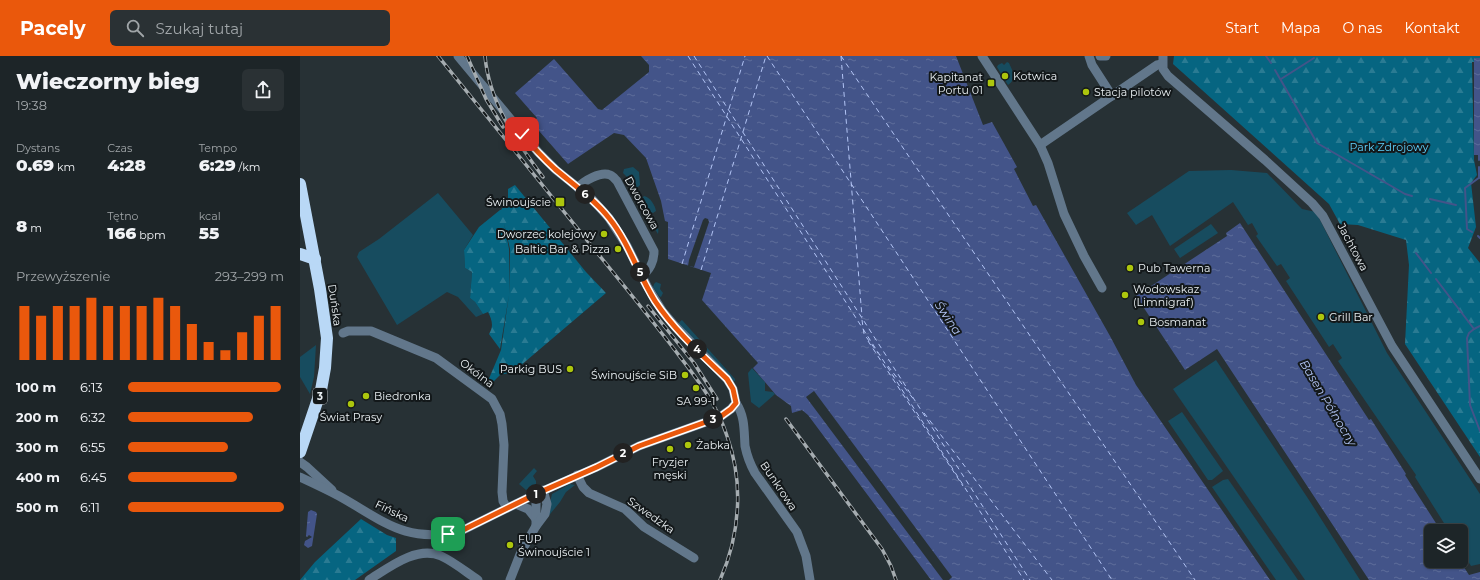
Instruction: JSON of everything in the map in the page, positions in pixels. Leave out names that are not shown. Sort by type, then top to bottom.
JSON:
[{"type":"highway","name":"Duńska","points":[[300,184],[325,320],[327,353],[321,390],[300,452]]},
{"type":"highway","points":[[300,254],[315,259]]},
{"type":"street","points":[[458,56],[538,152],[556,170],[595,202],[609,218],[627,246],[657,303],[674,325],[727,379],[733,389],[736,403]]},
{"type":"street","points":[[982,56],[1040,144],[1064,214],[1084,256],[1102,288]]},
{"type":"street","points":[[1089,56],[1092,66],[1112,96]]},
{"type":"street","points":[[1100,56],[1106,56]]},
{"type":"street","points":[[1040,144],[1112,96],[1162,60]]},
{"type":"street","name":"Jachtowa","points":[[1162,60],[1164,72],[1168,76],[1312,203],[1323,216],[1392,346],[1480,479]]},
{"type":"street","name":"Dworcowa","points":[[578,188],[587,180],[605,174],[612,176],[617,181],[654,251],[653,261],[645,274],[642,276]]},
{"type":"street","name":"Okólna","points":[[343,333],[348,331],[371,331],[436,358],[492,399],[500,414],[502,424],[504,445],[503,501],[511,506]]},
{"type":"street","name":"Fińska","points":[[300,476],[337,495],[388,525],[410,534],[448,534],[461,531],[639,446],[720,417],[731,409],[736,403]]},
{"type":"street","name":"Bunkrowa","points":[[736,403],[743,419],[745,446],[750,463],[755,473],[797,532],[806,556],[810,580]]},
{"type":"street","name":"Fińska","points":[[300,462],[337,495]]},
{"type":"street","name":"Szwedzka","points":[[577,475],[587,492],[625,509],[644,527],[694,558]]},
{"type":"street","points":[[510,580],[521,552],[536,522],[545,514],[546,498],[540,492]]},
{"type":"street","points":[[511,506],[528,509],[536,522]]},
{"type":"street","points":[[369,580],[410,557],[419,554],[430,554],[440,556],[478,580]]},
{"type":"shaded area","points":[[1007,62],[1012,69],[1014,77],[1008,85],[997,67],[1002,63],[1004,65]]},
{"type":"shaded area","points":[[633,167],[639,172],[640,185],[636,189],[633,188],[630,180],[623,173],[624,169]]},
{"type":"shaded area","points":[[1231,170],[1267,173],[1302,209],[1316,212],[1387,353],[1480,494],[1480,564],[1471,566],[1468,561],[1468,524],[1445,524],[1415,477],[1416,475],[1338,361],[1342,358],[1333,344],[1329,347],[1286,281],[1290,278],[1281,264],[1277,266],[1256,236],[1258,234],[1252,223],[1248,225],[1233,202],[1170,246],[1152,215],[1136,225],[1127,213],[1189,171]]},
{"type":"shaded area","points":[[438,193],[473,235],[464,250],[465,268],[472,272],[470,298],[475,302],[483,314],[476,317],[458,297],[447,292],[397,325],[357,257],[359,252],[379,239]]},
{"type":"shaded area","points":[[644,196],[653,204],[656,211],[653,213],[639,207],[640,201]]},
{"type":"shaded area","points":[[648,214],[656,223],[658,234],[647,216]]},
{"type":"shaded area","points":[[1211,224],[1218,233],[1180,258],[1174,249]]},
{"type":"shaded area","points":[[656,282],[661,284],[660,289],[663,293],[661,297],[653,287]]},
{"type":"shaded area","points":[[682,320],[735,379],[735,381],[733,381],[677,324]]},
{"type":"shaded area","points":[[316,345],[314,377],[310,394],[300,377],[300,357]]},
{"type":"shaded area","points":[[1216,360],[1360,580],[1305,580],[1173,389]]},
{"type":"shaded area","points":[[752,368],[765,382],[765,391],[773,392],[775,394],[759,408],[751,402],[748,373]]},
{"type":"shaded area","points":[[1182,412],[1223,471],[1212,480],[1208,480],[1168,421]]},
{"type":"shaded area","points":[[534,468],[537,471],[533,476],[536,484],[526,490],[519,484]]},
{"type":"shaded area","points":[[1228,479],[1298,580],[1276,580],[1212,487],[1223,480]]},
{"type":"shaded area","points":[[570,484],[575,485],[566,492],[546,519],[552,494]]},
{"type":"green space","name":"Park Zdrojowy","points":[[1174,56],[1480,56],[1480,62],[1472,62],[1474,160],[1477,175],[1471,183],[1476,227],[1468,248],[1480,263],[1480,457],[1405,344],[1409,265],[1406,240],[1358,225],[1340,224],[1329,204],[1173,64]]},
{"type":"green space","points":[[515,185],[586,272],[606,293],[513,372],[500,375],[493,382],[488,381],[501,350],[509,295],[500,349],[489,334],[492,328],[492,323],[488,312],[483,314],[475,302],[470,298],[472,272],[465,268],[464,250],[479,227],[501,210],[508,199],[508,189]],"holes":[[[504,223],[510,249],[509,295],[509,249]]]},
{"type":"green space","points":[[361,519],[387,535],[396,538],[396,551],[355,580],[300,580],[315,562]]},
{"type":"water","name":"Świna","points":[[641,56],[956,56],[983,125],[992,122],[1017,167],[1014,169],[1033,206],[1036,205],[1136,385],[1270,580],[931,580],[808,415],[802,410],[792,413],[791,406],[776,395],[753,368],[758,363],[702,300],[711,273],[668,259],[668,222],[665,221],[661,201],[646,158],[624,135],[614,133],[568,164],[532,123],[537,118],[515,93],[554,59],[598,109],[602,110],[649,72],[649,65]]},
{"type":"water","points":[[1474,58],[1480,58],[1480,155],[1474,155]]},
{"type":"water","name":"Basen Północny","points":[[1240,223],[1369,420],[1371,419],[1436,524],[1424,524],[1424,568],[1464,568],[1469,575],[1480,572],[1480,580],[1369,580],[1217,349],[1185,370],[1136,296],[1227,236],[1226,233]]},
{"type":"water","points":[[311,510],[317,514],[312,546],[308,548],[304,545],[305,541],[312,537],[309,535],[307,537],[306,536],[308,512]]},
{"type":"pier","points":[[705,218],[708,219],[709,222],[694,267],[688,266],[703,220]]},
{"type":"pier","points":[[814,391],[952,577],[949,580],[943,580],[806,397]]},
{"type":"waterway","points":[[1266,56],[1271,63]]},
{"type":"waterway","points":[[1281,79],[1314,58]]},
{"type":"waterway","points":[[1275,70],[1317,143],[1405,194],[1412,196]]},
{"type":"waterway","points":[[1479,155],[1479,160]]},
{"type":"waterway","points":[[1479,167],[1479,178]]},
{"type":"waterway","points":[[1472,232],[1467,229],[1465,188],[1480,177]]},
{"type":"waterway","points":[[1430,199],[1456,205]]},
{"type":"waterway","points":[[1416,253],[1431,273]]},
{"type":"waterway","points":[[1436,279],[1474,329],[1480,326]]},
{"type":"waterway","points":[[1474,329],[1469,333],[1467,338],[1470,405],[1480,431]]},
{"type":"ferry route","points":[[688,56],[1024,580]]},
{"type":"ferry route","points":[[694,56],[1030,580]]},
{"type":"ferry route","points":[[682,264],[745,56]]},
{"type":"ferry route","points":[[701,270],[766,56]]},
{"type":"ferry route","points":[[767,56],[1112,580]]},
{"type":"ferry route","points":[[841,56],[1195,580]]},
{"type":"ferry route","points":[[841,56],[862,317]]},
{"type":"ferry route","points":[[862,320],[864,334],[878,353]]},
{"type":"ferry route","points":[[868,341],[963,486]]},
{"type":"ferry route","points":[[888,366],[915,401]]},
{"type":"ferry route","points":[[924,413],[1052,580]]},
{"type":"railway","points":[[438,56],[630,293],[695,377],[717,411],[727,436],[732,454],[738,490],[732,545],[720,580]]},
{"type":"railway","points":[[467,56],[486,99],[503,127]]},
{"type":"railway","points":[[485,56],[492,89],[505,120],[543,177]]},
{"type":"railway","points":[[648,306],[694,363],[717,399]]},
{"type":"railway","points":[[786,419],[882,549],[891,566],[896,580]]},
{"type":"place","name":"Kotwica","points":[[1005,76]]},
{"type":"place","name":"Kapitanat Portu 01","points":[[991,83]]},
{"type":"place","name":"Stacja pilotów","points":[[1086,92]]},
{"type":"place","name":"Świnoujście","points":[[560,202]]},
{"type":"place","name":"Dworzec kolejowy","points":[[604,234]]},
{"type":"place","name":"Baltic Bar & Pizza","points":[[618,249]]},
{"type":"place","name":"Pub Tawerna","points":[[1130,268]]},
{"type":"place","name":"Wodowskaz (Limnigraf)","points":[[1125,295]]},
{"type":"place","name":"Grill Bar","points":[[1321,317]]},
{"type":"place","name":"Bosmanat","points":[[1141,322]]},
{"type":"place","name":"Parkig BUS","points":[[570,369]]},
{"type":"place","name":"Świnoujście SiB","points":[[685,375]]},
{"type":"place","name":"SA 99-1","points":[[696,388]]},
{"type":"place","name":"Biedronka","points":[[366,396]]},
{"type":"place","name":"Świat Prasy","points":[[351,404]]},
{"type":"place","name":"Żabka","points":[[688,445]]},
{"type":"place","name":"Fryzjer męski","points":[[670,449]]},
{"type":"place","name":"FUP Świnoujście 1","points":[[510,545]]},
{"type":"route","points":[[448,534],[461,531],[639,446],[720,417],[731,409],[736,403],[735,394],[727,379],[704,357],[663,312],[646,286],[622,236],[609,218],[591,198],[550,165],[522,134]]}]
